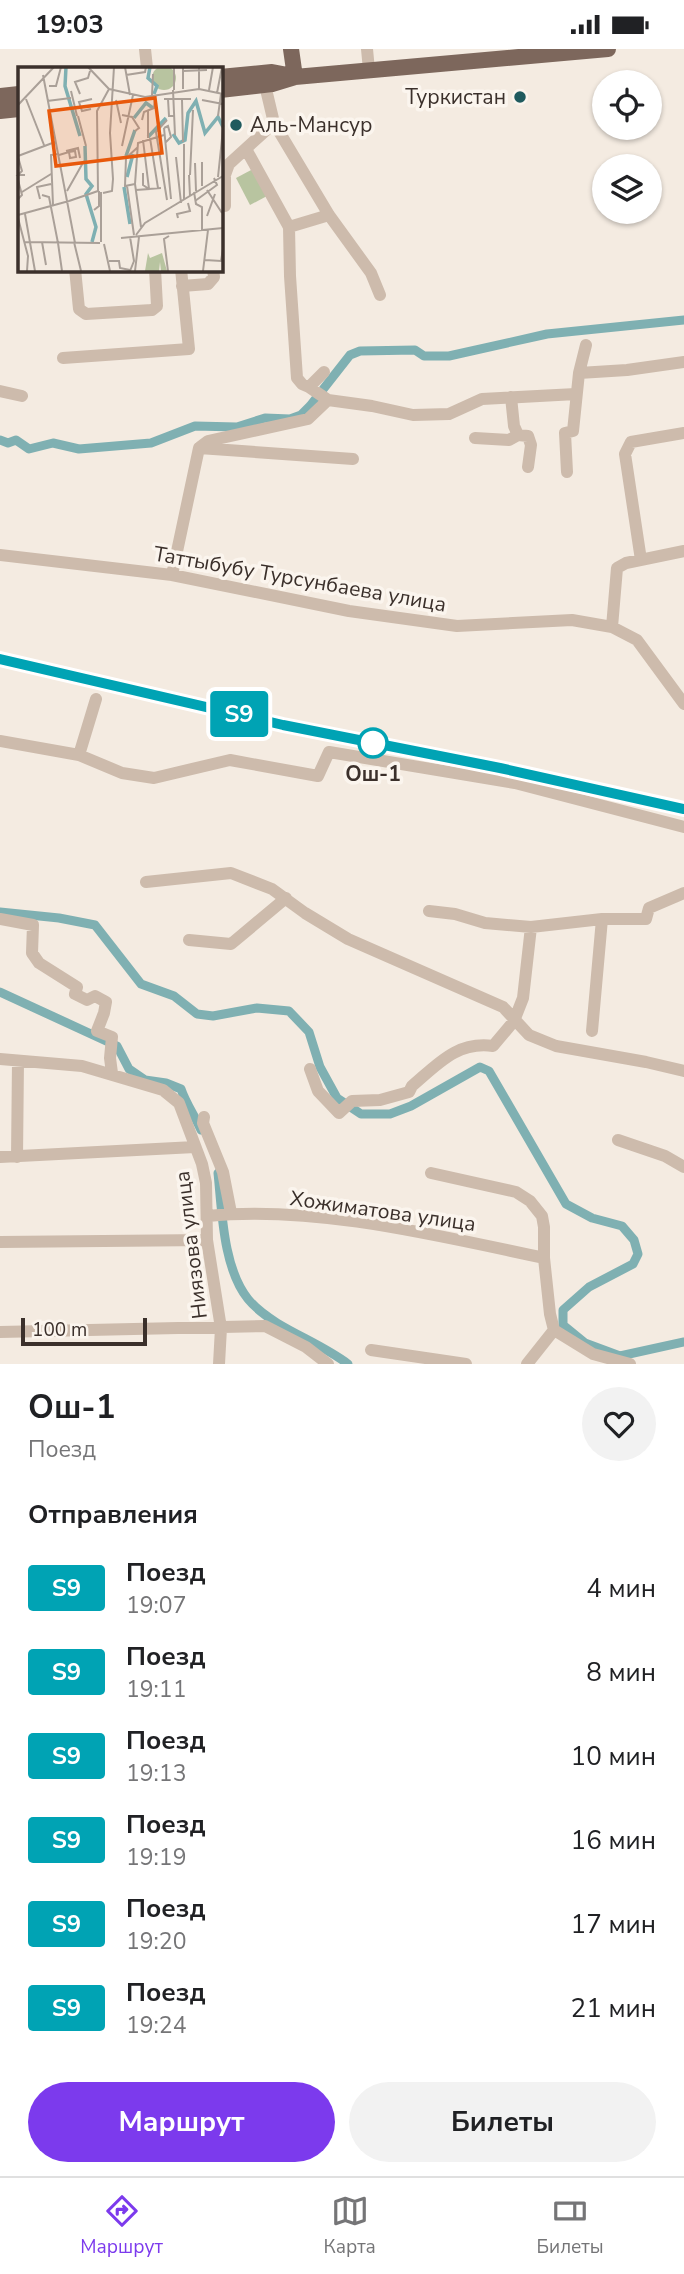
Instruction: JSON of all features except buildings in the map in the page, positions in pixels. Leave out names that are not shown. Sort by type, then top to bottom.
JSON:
[{"type":"main road","points":[[291,49],[295,77]]},
{"type":"main road","points":[[222,90],[265,85],[295,77],[608,49]]},
{"type":"main road","points":[[222,77],[272,72],[295,77]]},
{"type":"main road","points":[[0,96],[18,94]]},
{"type":"main road","points":[[0,111],[18,109]]},
{"type":"street","points":[[145,49],[146,67]]},
{"type":"street","points":[[367,49],[369,70]]},
{"type":"street","points":[[265,85],[274,123],[330,215],[371,273],[380,295]]},
{"type":"street","points":[[225,206],[225,175],[229,164],[274,123]]},
{"type":"street","points":[[246,149],[289,227],[295,368],[297,378],[302,384],[319,393],[413,415],[449,414],[482,399],[576,394]]},
{"type":"street","points":[[289,227],[330,215]]},
{"type":"street","points":[[75,271],[79,309],[86,314],[152,310],[157,306],[155,271]]},
{"type":"street","points":[[63,358],[189,349],[181,271]]},
{"type":"street","points":[[182,286],[208,284],[214,277],[213,271]]},
{"type":"street","points":[[567,472],[565,433],[573,431],[579,373],[586,345]]},
{"type":"street","points":[[579,373],[684,362]]},
{"type":"street","points":[[172,575],[199,448],[208,442],[308,419],[324,372]]},
{"type":"street","points":[[0,391],[22,396]]},
{"type":"street","points":[[512,397],[514,426],[518,435]]},
{"type":"street","points":[[641,560],[625,454],[631,442],[684,433]]},
{"type":"street","points":[[475,438],[509,440],[518,435],[528,436],[531,445],[528,467]]},
{"type":"street","points":[[199,448],[353,459]]},
{"type":"street","points":[[612,627],[617,568],[626,563],[684,551]]},
{"type":"street","name":"Таттыбубу Турсунбаева улица","points":[[0,555],[172,575],[349,611],[457,626],[572,620],[612,627],[637,640],[684,703]]},
{"type":"street","points":[[79,755],[96,699]]},
{"type":"street","points":[[0,741],[79,755],[122,773],[154,778],[230,761],[318,776],[328,752],[515,783],[684,827]]},
{"type":"street","points":[[146,882],[231,873],[272,889],[348,939],[503,1007],[529,1035],[556,1046],[684,1071]]},
{"type":"street","points":[[429,911],[455,914],[485,923],[531,927],[602,919],[646,919],[649,908],[684,893]]},
{"type":"street","points":[[189,940],[231,944],[286,898]]},
{"type":"street","points":[[0,919],[33,926],[32,953],[39,963],[77,987],[75,994],[86,1000],[95,996],[106,1002],[97,1031],[112,1037],[112,1073]]},
{"type":"street","points":[[592,1031],[602,919]]},
{"type":"street","points":[[310,1069],[318,1091],[339,1113],[347,1106],[409,1092],[412,1086],[448,1055],[477,1044],[493,1046],[514,1021],[523,998],[531,927]]},
{"type":"street","name":"Ниязова улица","points":[[0,1059],[82,1066],[112,1073],[163,1090],[179,1103],[220,1214],[207,1240],[221,1328],[219,1364]]},
{"type":"street","points":[[18,1061],[18,1157]]},
{"type":"street","points":[[204,1117],[203,1123],[223,1172],[220,1214]]},
{"type":"street","points":[[618,1140],[665,1156],[684,1167]]},
{"type":"street","points":[[0,1157],[195,1147]]},
{"type":"street","points":[[431,1173],[516,1192],[530,1201],[541,1216],[544,1227],[544,1258],[554,1330],[593,1355],[630,1364]]},
{"type":"street","name":"Хожиматова улица","points":[[220,1214],[331,1219],[425,1233],[544,1258]]},
{"type":"street","points":[[0,1242],[207,1240]]},
{"type":"street","points":[[0,1332],[265,1326],[306,1347],[328,1364]]},
{"type":"street","points":[[527,1364],[554,1330]]},
{"type":"street","points":[[371,1350],[466,1364]]},
{"type":"green space","points":[[253,169],[267,196],[250,205],[236,178]]},
{"type":"waterway","points":[[0,440],[8,443],[16,440],[29,449],[53,443],[79,449],[151,443],[195,426],[237,427],[265,418],[290,419],[301,415],[350,355],[360,351],[415,350],[424,356],[449,356],[547,334],[684,320]]},
{"type":"waterway","points":[[0,912],[95,925],[141,984],[174,996],[197,1014],[213,1016],[257,1008],[289,1011],[309,1032],[320,1067],[337,1098],[361,1114],[390,1114],[411,1106],[480,1067],[489,1071],[566,1204],[592,1218],[622,1226],[634,1240],[638,1254],[633,1264],[589,1287],[563,1310],[563,1325],[585,1343],[620,1356],[684,1342]]},
{"type":"waterway","points":[[0,992],[117,1046],[129,1069],[145,1080],[166,1083],[181,1089],[201,1130]]},
{"type":"waterway","points":[[218,1173],[229,1256],[233,1272],[248,1299],[273,1320],[348,1364]]},
{"type":"railway","points":[[0,658],[283,725],[501,768],[684,809]]},
{"type":"train","name":"S9","points":[[0,659],[283,725],[572,783],[684,809]]},
{"type":"place","name":"Туркистан","points":[[520,97]]},
{"type":"place","name":"Аль-Мансур","points":[[236,125]]},
{"type":"place","name":"Ош-1","points":[[373,743]]}]
